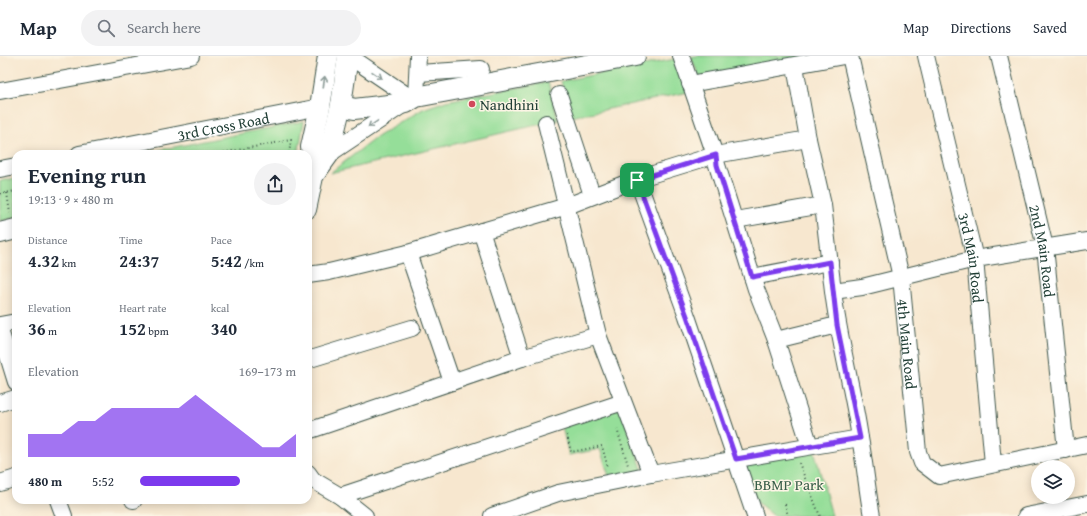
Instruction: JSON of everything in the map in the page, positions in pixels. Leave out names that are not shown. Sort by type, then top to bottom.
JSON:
[{"type":"main road","points":[[311,150],[328,56]]},
{"type":"main road","points":[[312,173],[329,154],[341,105],[348,56]]},
{"type":"main road","points":[[320,107],[341,105],[355,100],[409,98],[481,70],[635,56]]},
{"type":"main road","points":[[0,233],[12,222]]},
{"type":"street","points":[[0,91],[191,56]]},
{"type":"street","points":[[348,56],[409,98]]},
{"type":"street","points":[[329,154],[409,98],[418,73],[418,56]]},
{"type":"street","points":[[681,56],[716,155],[717,165],[752,277],[776,340],[810,446]]},
{"type":"street","points":[[690,84],[844,56]]},
{"type":"street","name":"4th Main Road","points":[[850,56],[901,276],[918,452],[922,463],[939,476],[1087,445]]},
{"type":"street","name":"3rd Main Road","points":[[926,56],[975,260],[993,464]]},
{"type":"street","name":"2nd Main Road","points":[[999,56],[1045,247],[1066,450]]},
{"type":"street","points":[[795,66],[808,139],[823,205],[837,325],[860,438],[866,485],[872,516]]},
{"type":"street","points":[[418,73],[481,70]]},
{"type":"street","points":[[559,95],[592,196]]},
{"type":"street","name":"3rd Cross Road","points":[[99,150],[320,107]]},
{"type":"street","points":[[546,123],[598,335],[651,474]]},
{"type":"street","points":[[312,274],[329,272],[408,253],[567,206],[637,180],[716,155],[808,139]]},
{"type":"street","points":[[0,169],[12,167]]},
{"type":"street","points":[[637,180],[687,316],[755,516]]},
{"type":"street","points":[[735,220],[823,205]]},
{"type":"street","points":[[480,231],[522,358]]},
{"type":"street","points":[[833,291],[862,287],[901,276],[975,260],[1087,241]]},
{"type":"street","points":[[408,253],[452,382]]},
{"type":"street","points":[[752,277],[830,262]]},
{"type":"street","points":[[0,325],[12,323]]},
{"type":"street","points":[[776,340],[837,325]]},
{"type":"street","points":[[312,357],[412,328]]},
{"type":"street","points":[[0,330],[12,369]]},
{"type":"street","points":[[312,430],[522,358],[598,335]]},
{"type":"street","points":[[0,403],[12,399]]},
{"type":"street","points":[[340,496],[623,402]]},
{"type":"street","points":[[492,516],[558,493],[651,474],[860,438]]},
{"type":"street","points":[[0,483],[12,479]]},
{"type":"street","points":[[312,479],[340,496],[365,516]]},
{"type":"street","points":[[60,504],[64,516]]},
{"type":"street","points":[[1026,516],[1087,504]]},
{"type":"path","points":[[237,150],[291,140],[290,150]]},
{"type":"path","points":[[0,194],[12,192]]},
{"type":"path","points":[[7,193],[12,216]]},
{"type":"path","points":[[563,422],[571,452],[602,446],[610,472]]},
{"type":"path","points":[[617,429],[629,466]]},
{"type":"path","points":[[798,460],[820,516]]},
{"type":"path","points":[[785,504],[788,516]]},
{"type":"green space","points":[[832,56],[701,80],[691,57]]},
{"type":"green space","points":[[675,59],[688,92],[571,117],[561,81]]},
{"type":"green space","points":[[548,82],[558,120],[330,173],[378,136],[423,109],[446,101]]},
{"type":"green space","points":[[304,121],[299,150],[159,150]]},
{"type":"green space","points":[[12,179],[12,219],[0,221],[0,181]]},
{"type":"green space","points":[[620,408],[643,471],[610,479],[600,449],[569,455],[562,427]]},
{"type":"green space","name":"BBMP Park","points":[[813,446],[832,516],[774,516],[757,502],[737,461]]},
{"type":"place","name":"Nandhini","points":[[472,104]]},
{"type":"route","points":[[716,155],[717,165],[752,277],[830,262],[837,325],[860,438],[736,459],[687,316],[637,180],[716,155]]}]
